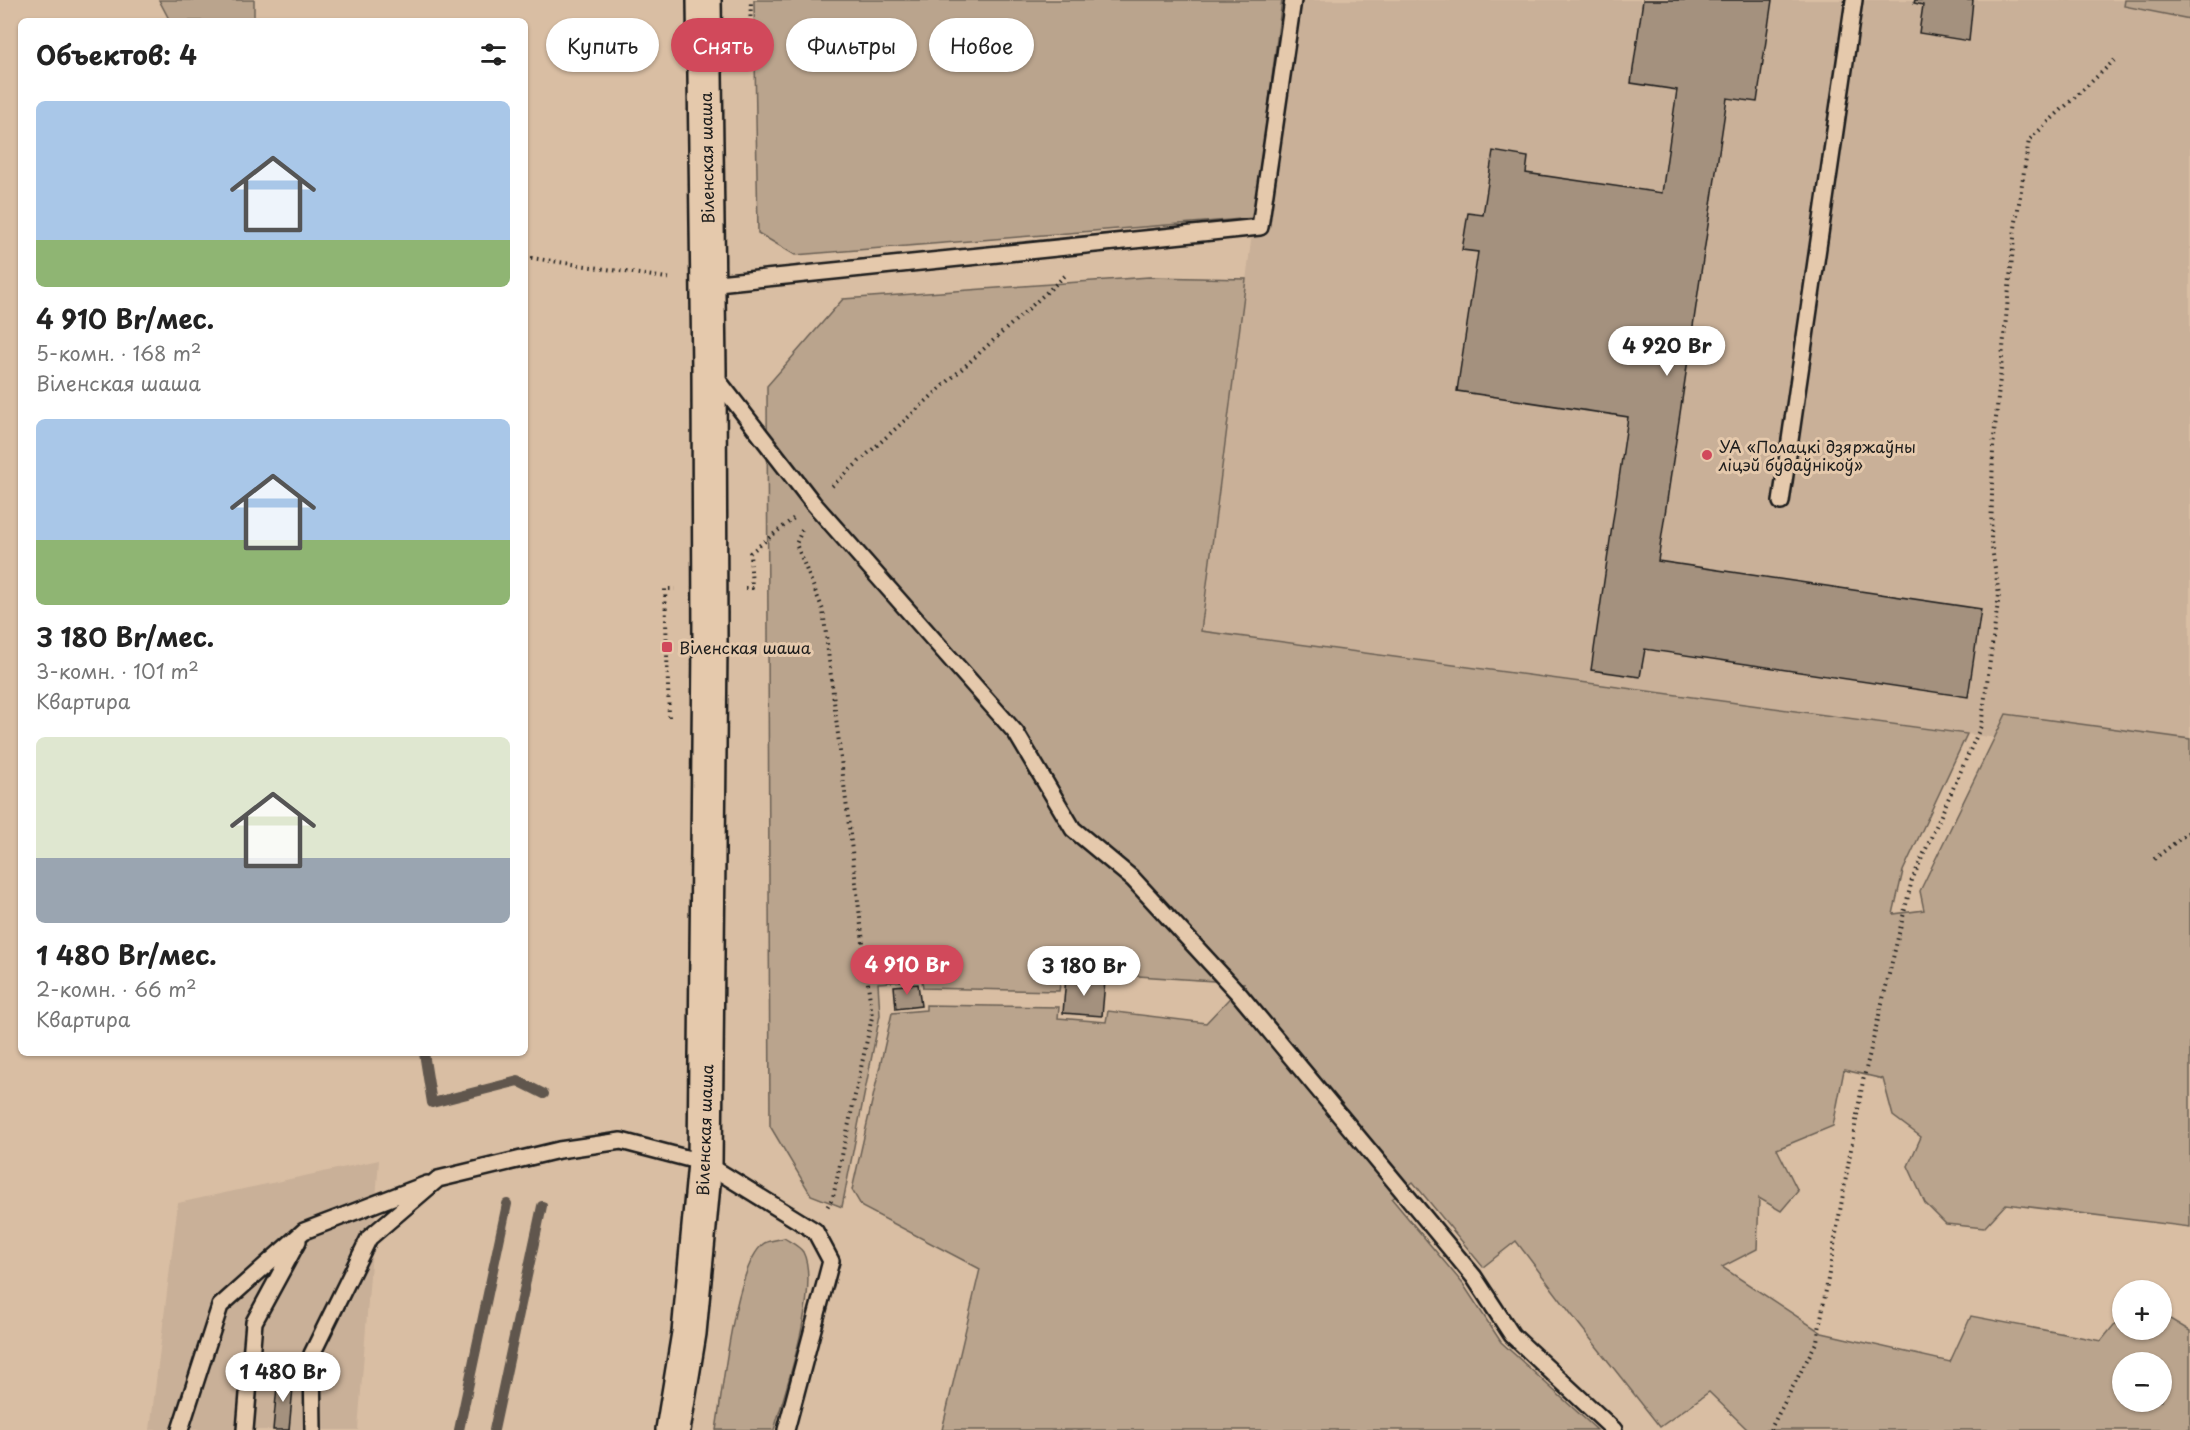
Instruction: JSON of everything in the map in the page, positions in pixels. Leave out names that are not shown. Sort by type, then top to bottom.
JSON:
[{"type":"main road","name":"Віленская шаша","points":[[673,1430],[689,1333],[705,1163],[709,370],[705,0]]},
{"type":"lane","points":[[708,284],[1260,227],[1293,0]]},
{"type":"lane","points":[[1780,502],[1854,0]]},
{"type":"lane","points":[[709,370],[813,503],[1016,733],[1073,829],[1133,879],[1239,994],[1474,1277],[1512,1335],[1614,1430]]},
{"type":"lane","points":[[180,1430],[220,1306],[304,1231],[438,1179],[559,1150],[621,1141],[705,1163],[815,1231],[831,1261],[786,1430]]},
{"type":"lane","points":[[314,1430],[312,1354],[369,1238],[438,1179]]},
{"type":"lane","points":[[245,1430],[254,1322],[304,1231]]},
{"type":"path","points":[[1770,1430],[1817,1341],[1863,1081],[1912,880],[1981,726],[1999,595],[1991,541],[1993,448],[2015,228],[2029,140],[2116,58]]},
{"type":"path","points":[[669,717],[665,589],[752,588],[750,553],[813,503],[1079,264],[1088,243]]},
{"type":"path","points":[[528,257],[708,284]]},
{"type":"path","points":[[813,503],[796,544],[823,610],[872,1017],[832,1197],[815,1231]]},
{"type":"path","points":[[2154,859],[2190,831]]},
{"type":"shaded area","points":[[159,0],[254,0],[254,18],[168,18]]},
{"type":"shaded area","points":[[754,0],[1282,0],[1254,218],[795,255],[758,233],[755,72],[774,72],[774,18],[754,18]]},
{"type":"shaded area","name":"УА «Полацкі дзяржаўны ліцэй будаўнікоў»","points":[[1282,0],[2190,0],[2190,764],[1201,631]]},
{"type":"shaded area","points":[[2125,0],[2190,0],[2190,19],[2124,6]]},
{"type":"shaded area","points":[[1149,277],[1246,279],[1201,631],[1967,734],[1903,871],[1893,914],[1924,910],[1920,891],[2006,714],[2190,739],[2190,1227],[2006,1204],[1984,1228],[1946,1224],[1925,1203],[1908,1166],[1921,1137],[1893,1116],[1883,1079],[1844,1070],[1833,1126],[1777,1149],[1798,1191],[1781,1211],[1759,1198],[1757,1249],[1722,1267],[1822,1333],[1950,1362],[1971,1316],[2101,1341],[2112,1327],[2112,1340],[2172,1340],[2172,1320],[2190,1331],[2190,1430],[1748,1430],[1709,1392],[1660,1427],[1516,1241],[1483,1267],[1413,1182],[1392,1199],[1463,1284],[1501,1342],[1597,1430],[942,1430],[980,1269],[862,1207],[852,1190],[892,1013],[926,1010],[926,1005],[1059,1007],[1058,1018],[1106,1022],[1108,1011],[1206,1023],[1244,983],[1062,971],[1059,991],[923,988],[922,980],[878,983],[880,1015],[842,1207],[811,1195],[770,1126],[767,386],[843,299]]},
{"type":"shaded area","points":[[379,1160],[358,1430],[150,1430],[178,1203]]},
{"type":"shaded area","points":[[784,1238],[803,1252],[807,1268],[808,1289],[793,1366],[774,1430],[716,1430],[731,1331],[744,1278],[753,1257],[763,1244]]},
{"type":"building","points":[[1643,0],[1772,0],[1757,102],[1727,98],[1658,561],[1981,609],[1968,697],[1645,649],[1640,677],[1591,670],[1628,417],[1457,391],[1478,252],[1462,250],[1468,213],[1483,215],[1493,151],[1528,157],[1526,173],[1662,193],[1677,90],[1631,83]]},
{"type":"building","points":[[1915,0],[1973,0],[1969,41],[1919,33],[1923,5],[1914,3]]},
{"type":"building","points":[[1066,977],[1105,981],[1102,1016],[1063,1013]]},
{"type":"building","points":[[918,984],[921,1006],[896,1009],[894,986]]},
{"type":"building","points":[[278,1375],[294,1377],[289,1430],[273,1430]]},
{"type":"waterway","points":[[424,1056],[432,1103],[518,1081],[544,1094]]},
{"type":"waterway","points":[[459,1430],[507,1204]]},
{"type":"waterway","points":[[494,1430],[542,1206]]},
{"type":"place","name":"УА «Полацкі дзяржаўны ліцэй будаўнікоў»","points":[[1707,455]]},
{"type":"place","name":"Віленская шаша","points":[[667,647]]}]
